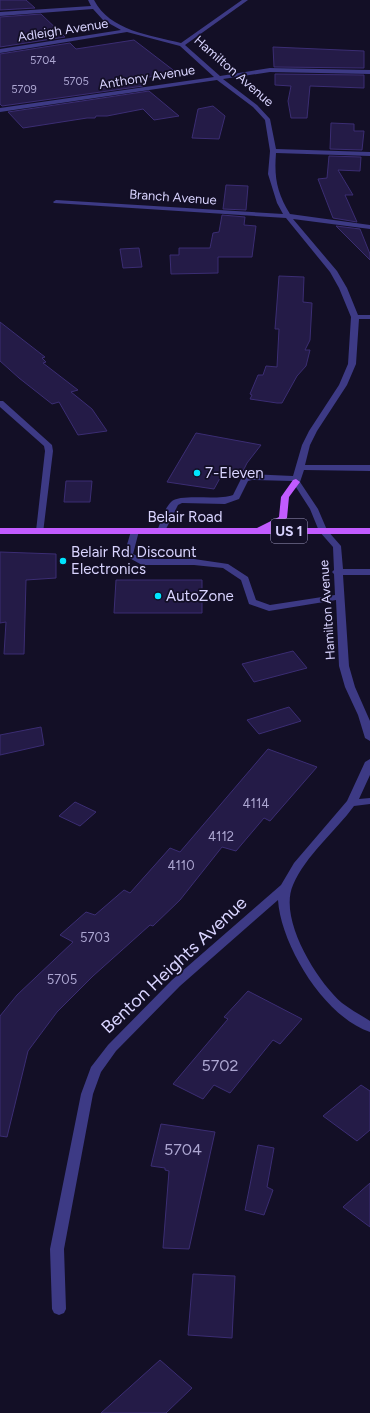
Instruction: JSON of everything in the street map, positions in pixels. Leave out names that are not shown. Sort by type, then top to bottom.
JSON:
[{"type":"main road","points":[[256,531],[272,525],[283,518],[285,497],[296,481]]},
{"type":"main road","name":"Belair Road","points":[[0,531],[370,531]]},
{"type":"street","points":[[91,0],[93,7],[110,22],[129,30],[182,45]]},
{"type":"street","name":"Hamilton Avenue","points":[[245,0],[182,45],[219,78],[255,106],[268,120],[273,151],[271,174],[272,184],[288,216],[333,271],[343,288],[355,317],[352,364],[343,386],[313,431],[296,481],[314,509],[323,531],[337,546],[337,572],[344,666],[350,687],[363,715],[370,738]]},
{"type":"street","points":[[0,14],[93,7]]},
{"type":"street","name":"Adleigh Avenue","points":[[0,51],[129,30]]},
{"type":"street","name":"Anthony Avenue","points":[[0,110],[270,70],[370,72]]},
{"type":"street","points":[[273,151],[370,154]]},
{"type":"street","name":"Branch Avenue","points":[[56,202],[288,216],[370,227]]},
{"type":"street","points":[[355,317],[370,317]]},
{"type":"street","points":[[0,403],[48,444],[49,451],[40,531]]},
{"type":"street","points":[[300,467],[370,468]]},
{"type":"street","points":[[161,531],[174,504],[180,500],[225,500],[236,497],[245,479],[251,477],[296,481]]},
{"type":"street","points":[[135,531],[128,555],[142,562],[194,562],[225,566],[245,579],[252,602],[269,608],[339,597]]},
{"type":"street","points":[[337,572],[370,572]]},
{"type":"street","points":[[370,762],[351,803],[295,871],[285,888],[284,910],[287,928],[294,945],[326,993],[338,1005],[370,1027]]},
{"type":"street","points":[[351,803],[370,801]]},
{"type":"street","name":"Benton Heights Avenue","points":[[59,1309],[57,1249],[87,1094],[95,1070],[112,1048],[176,983],[285,888]]},
{"type":"building","points":[[0,0],[26,0],[35,8],[0,10]]},
{"type":"building","points":[[41,14],[65,37],[0,47],[0,17]]},
{"type":"building","points":[[134,40],[177,73],[135,79],[143,86],[2,106],[0,104],[0,54],[70,43],[76,49]]},
{"type":"building","points":[[273,47],[364,51],[364,68],[274,67]]},
{"type":"building","points":[[275,74],[364,75],[364,88],[310,86],[307,118],[291,118],[288,101],[291,86],[275,85]]},
{"type":"building","points":[[149,91],[179,116],[154,120],[143,109],[107,116],[96,116],[95,118],[23,128],[8,112]]},
{"type":"building","points":[[213,106],[225,116],[219,139],[192,138],[198,109]]},
{"type":"building","points":[[331,123],[354,124],[354,131],[364,131],[362,150],[330,149]]},
{"type":"building","points":[[329,156],[361,157],[360,171],[338,170],[353,195],[345,195],[357,222],[333,218],[318,179],[327,178]]},
{"type":"building","points":[[226,185],[248,186],[246,210],[223,209]]},
{"type":"building","points":[[222,215],[245,217],[244,225],[256,226],[252,257],[218,257],[218,273],[171,274],[170,255],[179,255],[179,248],[210,248],[213,233],[219,232]]},
{"type":"building","points":[[336,226],[360,229],[370,254],[370,260]]},
{"type":"building","points":[[139,248],[142,267],[123,268],[120,249]]},
{"type":"building","points":[[279,276],[304,277],[303,302],[312,303],[310,340],[305,350],[310,350],[306,366],[297,376],[282,403],[250,399],[252,395],[250,394],[258,375],[263,375],[266,366],[277,367],[279,329],[275,329]]},
{"type":"building","points":[[0,322],[45,357],[42,358],[46,362],[43,363],[78,390],[71,392],[92,409],[107,431],[78,435],[59,402],[52,404],[0,361]]},
{"type":"building","points":[[196,433],[261,445],[247,463],[243,471],[225,469],[214,489],[167,482]]},
{"type":"building","points":[[66,481],[92,481],[90,502],[64,502]]},
{"type":"building","points":[[0,552],[56,554],[56,578],[26,580],[24,654],[4,654],[6,622],[0,623]]},
{"type":"building","name":"AutoZone","points":[[116,580],[202,580],[202,613],[114,613]]},
{"type":"building","points":[[293,651],[307,668],[254,682],[242,664]]},
{"type":"building","points":[[289,707],[301,721],[259,734],[247,720]]},
{"type":"building","points":[[41,727],[44,745],[0,755],[0,735]]},
{"type":"building","points":[[268,749],[317,767],[270,821],[264,818],[236,851],[222,847],[180,900],[153,926],[150,925],[93,976],[57,1012],[28,1051],[7,1137],[0,1136],[0,1016],[17,995],[73,942],[60,935],[86,912],[95,915],[124,890],[130,893],[170,848],[180,852]]},
{"type":"building","points":[[75,802],[96,812],[80,826],[59,816]]},
{"type":"building","points":[[248,991],[302,1019],[280,1044],[273,1040],[230,1093],[214,1085],[203,1099],[173,1084],[228,1019],[224,1017]]},
{"type":"building","points":[[361,1085],[370,1091],[370,1130],[357,1141],[323,1116]]},
{"type":"building","points":[[161,1124],[215,1132],[189,1249],[163,1248],[169,1171],[165,1170],[165,1168],[151,1166]]},
{"type":"building","points":[[258,1145],[274,1148],[267,1187],[273,1190],[264,1215],[245,1210]]},
{"type":"building","points":[[370,1183],[370,1227],[343,1207]]},
{"type":"building","points":[[193,1274],[235,1276],[232,1338],[188,1335]]},
{"type":"building","points":[[160,1360],[192,1388],[166,1413],[101,1413]]},
{"type":"place","name":"7-Eleven","points":[[197,473]]},
{"type":"place","name":"Belair Rd. Discount Electronics","points":[[63,561]]},
{"type":"place","name":"AutoZone","points":[[158,596]]}]
